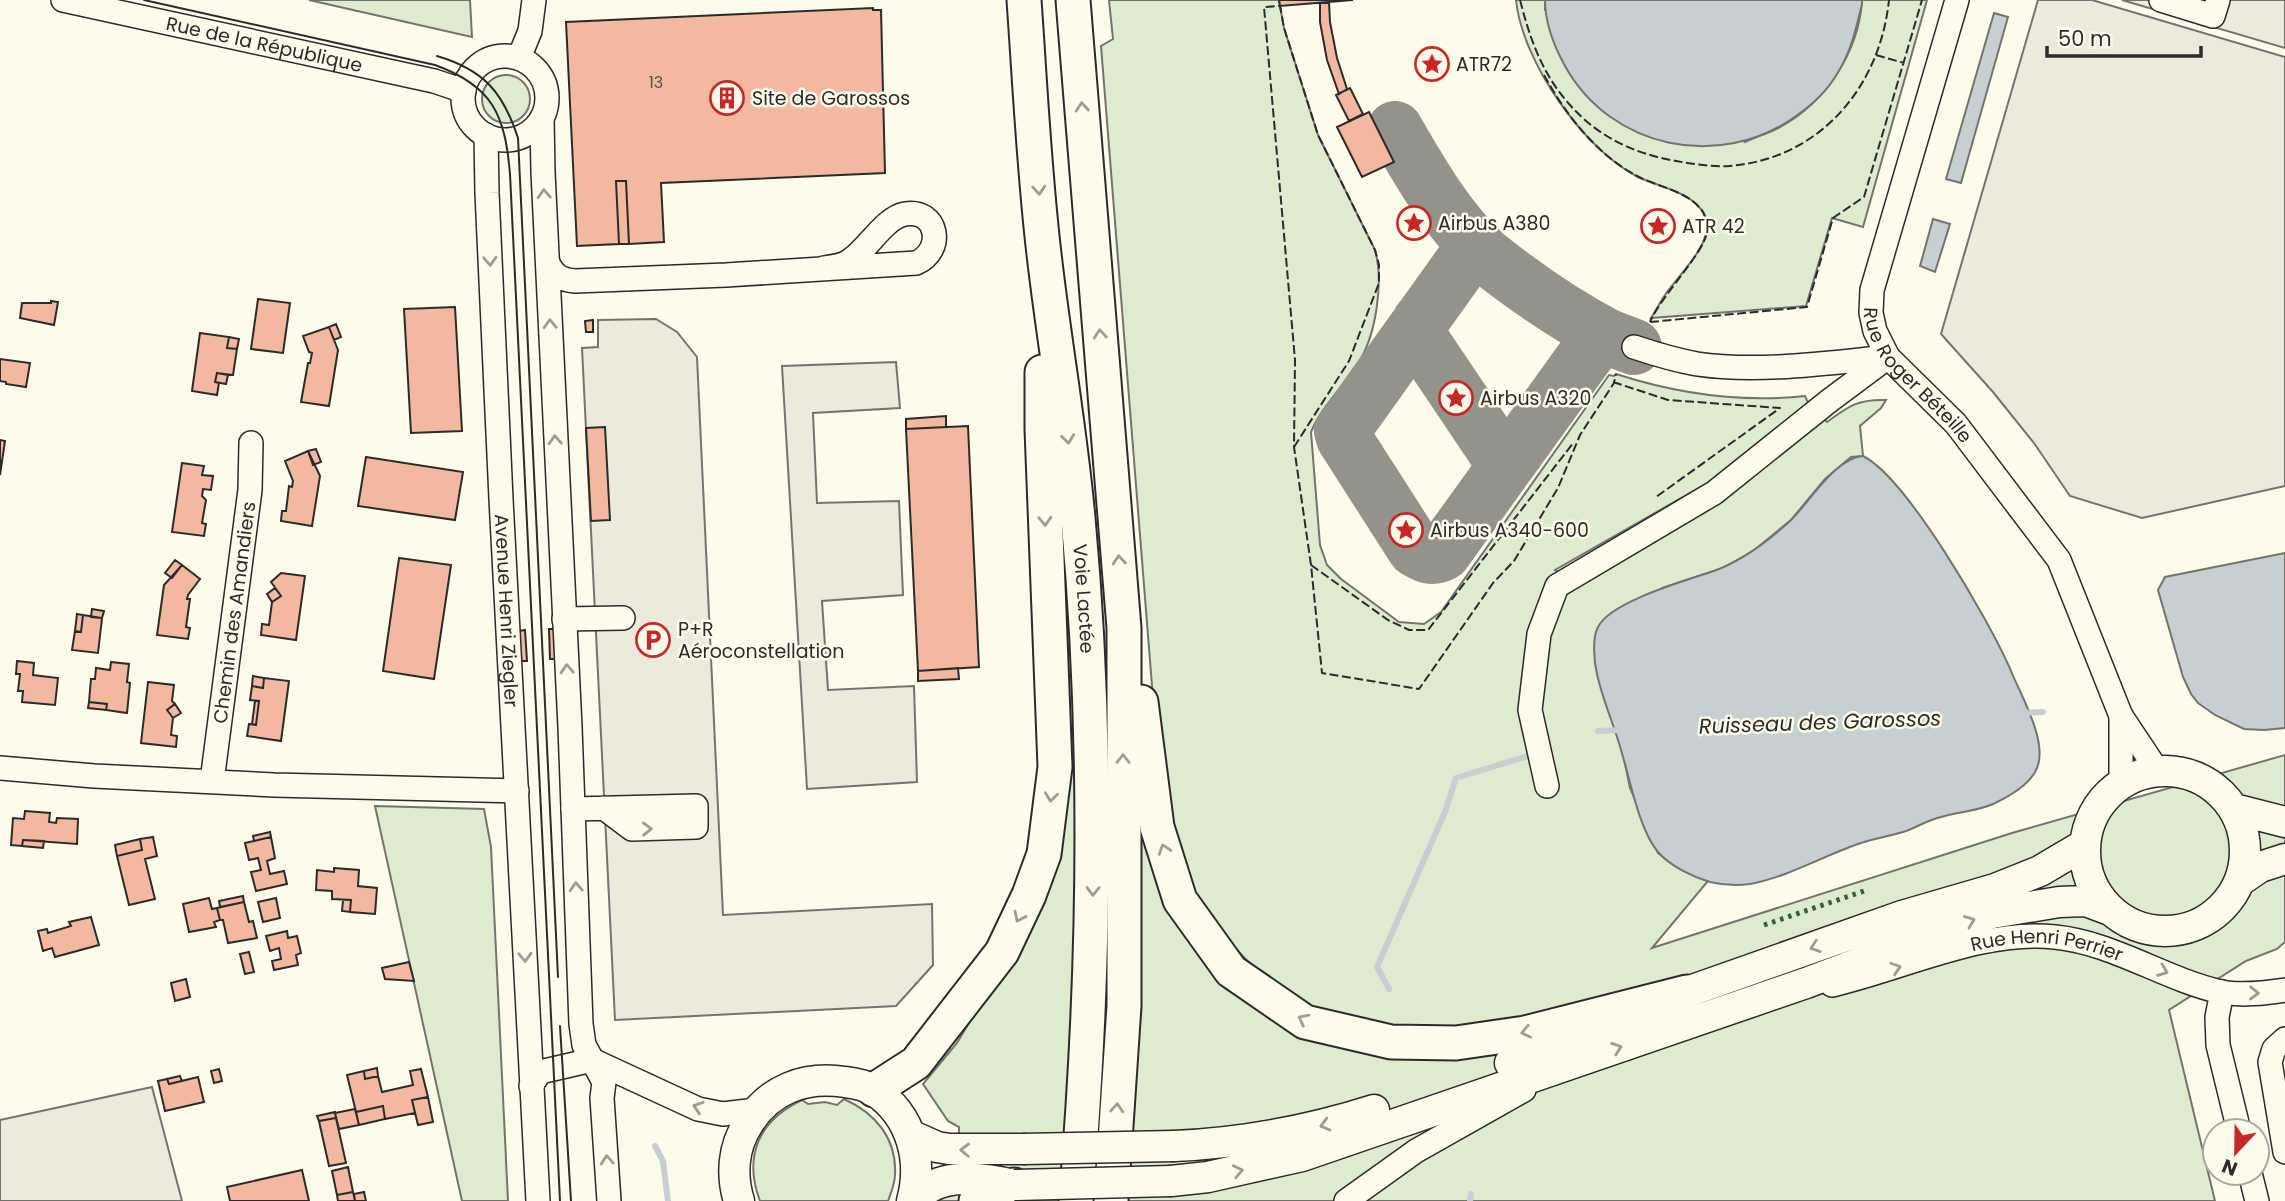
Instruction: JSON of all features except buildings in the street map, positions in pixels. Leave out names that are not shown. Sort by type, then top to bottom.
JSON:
[{"type":"highway","name":"Voie Lactée","points":[[1024,0],[1043,250],[1078,517],[1092,773],[1093,892],[1085,1086],[1076,1201]]},
{"type":"highway","name":"Voie Lactée","points":[[1073,0],[1124,628],[1124,1006],[1111,1201]]},
{"type":"highway","points":[[874,1090],[916,1063],[1002,952],[1029,895],[1044,854],[1055,767],[1041,429],[1043,250]]},
{"type":"highway","points":[[1124,628],[1138,679],[1157,827],[1180,901],[1231,971],[1305,1022],[1391,1042],[1456,1043],[1525,1033],[1688,992]]},
{"type":"highway","points":[[976,1201],[1014,1185]]},
{"type":"main road","points":[[914,1201],[928,1188],[951,1180],[987,1179],[1014,1185],[1171,1181],[1208,1177],[1302,1156],[1806,983],[1992,913],[2059,902],[2086,901],[2110,910],[2133,925],[2159,931],[2185,929],[2208,919],[2228,902],[2241,880],[2245,841],[2234,809],[2214,787],[2187,774],[2157,771],[2138,775],[2121,783],[2102,800],[2090,821],[2084,845],[2086,869],[2095,892],[2110,910]]},
{"type":"main road","points":[[2234,809],[2285,822]]},
{"type":"main road","points":[[910,1135],[937,1147],[949,1149],[1174,1146],[1259,1139],[1344,1119],[1617,1025],[1688,992],[1902,916],[1995,889],[2040,871],[2084,845]]},
{"type":"main road","points":[[2241,880],[2260,867],[2285,859]]},
{"type":"main road","points":[[739,1201],[734,1183],[734,1165],[740,1136],[756,1110],[776,1093],[800,1083],[825,1079],[874,1090],[901,1119],[910,1135],[917,1159],[914,1201]]},
{"type":"street","name":"Rue de la République","points":[[63,0],[434,81],[464,91]]},
{"type":"street","points":[[519,58],[530,31],[534,0]]},
{"type":"street","name":"Rue Roger Béteille","points":[[1957,0],[1872,290],[1871,313],[1875,331],[1888,357],[1956,424],[2059,560],[2121,716],[2157,771]]},
{"type":"street","points":[[2161,0],[2213,16],[2218,0]]},
{"type":"street","points":[[499,56],[519,58],[537,71],[544,82],[547,106],[536,127],[518,138],[496,139],[475,127],[467,115],[464,91],[470,75],[487,60],[499,56]]},
{"type":"street","points":[[542,118],[581,1024],[584,1045],[604,1082],[602,1098],[609,1201]]},
{"type":"street","name":"Avenue Henri Ziegler","points":[[486,135],[488,225],[538,1201]]},
{"type":"street","points":[[548,262],[554,274],[561,279],[575,281],[824,268]]},
{"type":"street","points":[[1634,347],[1668,358],[1701,364],[1746,366],[1816,365],[1888,357]]},
{"type":"street","points":[[1547,786],[1530,710],[1539,634],[1557,586],[1714,493],[1888,357]]},
{"type":"street","name":"Chemin des Amandiers","points":[[212,781],[250,490],[251,443]]},
{"type":"street","points":[[564,619],[624,618]]},
{"type":"street","name":"Rue Roger Béteille","points":[[2121,716],[2121,783]]},
{"type":"street","points":[[0,768],[212,781],[517,791]]},
{"type":"street","points":[[573,809],[604,808],[632,829],[696,817]]},
{"type":"street","name":"Rue Henri Perrier","points":[[1806,983],[1826,986],[1870,976],[1959,947],[2024,937],[2053,937],[2117,951],[2161,971],[2222,992],[2262,994],[2285,990]]},
{"type":"street","points":[[2222,992],[2217,1017],[2218,1045],[2236,1117]]},
{"type":"street","points":[[2285,1039],[2274,1049],[2270,1062],[2285,1152]]},
{"type":"street","points":[[531,1086],[540,1072],[592,1060],[698,1108],[723,1114],[756,1110]]},
{"type":"street","points":[[1346,1201],[1416,1151],[1567,1065]]},
{"type":"green space","points":[[309,0],[470,0],[472,37]]},
{"type":"green space","points":[[1109,0],[1279,0],[1284,28],[1318,135],[1375,250],[1378,263],[1376,309],[1364,353],[1326,405],[1311,432],[1320,545],[1327,565],[1341,579],[1399,622],[1424,624],[1441,612],[1609,375],[1616,374],[1663,387],[1709,395],[1757,398],[1805,396],[1809,405],[1711,481],[1555,570],[1566,577],[1816,412],[1827,422],[1854,405],[1886,400],[1881,408],[1860,426],[1863,456],[1851,457],[1825,479],[1791,520],[1752,552],[1723,568],[1662,588],[1624,758],[1630,788],[1658,853],[1684,871],[1708,881],[1652,948],[2012,833],[2285,755],[2285,942],[2277,949],[2246,961],[2169,1010],[2201,1143],[2201,1187],[2212,1187],[2215,1201],[936,1201],[958,1191],[959,1127],[948,1121],[923,1084],[957,1043],[1031,919],[1065,767],[1073,769],[1146,833],[1170,897],[1254,968],[1206,917],[1179,865],[1160,786],[1101,46],[1113,39]]},
{"type":"green space","points":[[1516,0],[1545,0],[1545,10],[1745,142],[1796,117],[1825,90],[1847,57],[1862,0],[1927,0],[1863,227],[1832,218],[1806,306],[1651,318],[1700,248],[1707,230],[1705,216],[1687,197],[1638,177],[1617,164],[1577,125],[1559,101],[1530,49]]},
{"type":"green space","points":[[506,75],[523,82],[530,99],[523,116],[506,123],[489,116],[482,99],[489,82]]},
{"type":"green space","points":[[375,806],[484,809],[491,847],[508,1201],[462,1201]]},
{"type":"green space","points":[[844,1099],[874,1119],[888,1138],[895,1162],[895,1175],[888,1201],[760,1201],[753,1169],[758,1141],[765,1129],[787,1108],[802,1100],[808,1104],[825,1102],[837,1105]]},
{"type":"shaded area","points":[[2038,0],[2092,0],[2285,57],[2285,486],[2142,518],[2070,496],[2034,443],[1941,334]]},
{"type":"shaded area","points":[[2122,0],[2285,0],[2285,48]]},
{"type":"shaded area","name":"P+R Aéroconstellation","points":[[656,319],[677,332],[697,357],[723,915],[932,904],[933,965],[896,1006],[615,1020],[582,348],[598,347],[598,320]]},
{"type":"shaded area","points":[[896,362],[900,408],[813,413],[817,503],[899,501],[903,595],[822,601],[828,690],[914,686],[917,782],[807,789],[782,366]]},
{"type":"shaded area","points":[[152,1087],[182,1201],[0,1201],[0,1120]]},
{"type":"water","points":[[1545,0],[1862,0],[1862,4],[1853,40],[1842,66],[1829,86],[1813,102],[1796,116],[1766,133],[1734,143],[1702,146],[1669,143],[1638,133],[1610,117],[1585,94],[1557,50],[1548,26]]},
{"type":"water","points":[[1994,13],[2008,17],[1961,183],[1946,179]]},
{"type":"water","points":[[1933,219],[1950,224],[1935,272],[1920,266]]},
{"type":"water","points":[[1863,456],[1902,492],[1924,521],[1985,620],[2033,721],[2039,749],[2035,772],[2022,786],[1993,804],[1936,818],[1903,832],[1864,842],[1765,881],[1730,885],[1696,877],[1663,857],[1646,832],[1596,669],[1596,632],[1605,618],[1632,601],[1722,568],[1753,551],[1790,521],[1842,464]]},
{"type":"water","points":[[2285,553],[2285,728],[2244,729],[2215,715],[2198,703],[2191,694],[2183,677],[2158,590],[2165,577]]},
{"type":"waterway","name":"Ruisseau des Garossos","points":[[2021,713],[2043,712]]},
{"type":"waterway","name":"Ruisseau des Garossos","points":[[1598,731],[1622,730]]},
{"type":"waterway","name":"Ruisseau des Garossos","points":[[1389,989],[1377,967],[1445,812],[1456,778],[1531,755]]},
{"type":"waterway","points":[[655,1146],[663,1161],[668,1201]]},
{"type":"waterway","name":"Ruisseau des Garossos","points":[[1470,1201],[1471,1194]]},
{"type":"taxiway","points":[[1395,129],[1447,212],[1486,256]]},
{"type":"taxiway","points":[[1608,337],[1545,299],[1486,256],[1476,254],[1465,259],[1342,431],[1415,549],[1428,556],[1443,553],[1596,341],[1608,337],[1634,347]]},
{"type":"taxiway","points":[[1420,321],[1418,334],[1421,340],[1495,450],[1507,456],[1516,452]]},
{"type":"tram line","points":[[144,0],[435,65],[455,73],[483,93],[499,119],[508,153],[510,174],[560,1201]]},
{"type":"tram line","points":[[437,56],[467,68],[490,85],[506,108],[518,138],[558,977]]},
{"type":"tram line","points":[[560,1026],[571,1201]]},
{"type":"hedge","points":[[1764,925],[1867,890]]},
{"type":"fence","points":[[1520,0],[1533,42],[1545,68],[1560,93],[1581,116],[1605,135],[1632,149],[1661,158],[1709,166],[1729,166],[1762,160],[1791,149],[1817,133],[1840,113],[1873,62],[1883,32],[1889,0]]},
{"type":"fence","points":[[1650,322],[1807,307],[1833,218],[1864,197],[1922,0]]},
{"type":"fence","points":[[1294,447],[1349,361],[1379,283],[1379,265],[1375,250],[1318,135],[1284,28],[1280,6],[1264,7],[1295,360],[1294,447],[1311,565],[1322,673],[1419,689],[1493,583],[1514,561],[1558,488],[1580,435],[1614,383],[1616,374]]},
{"type":"fence","points":[[1876,55],[1904,63]]},
{"type":"fence","points":[[1544,75],[1572,119],[1608,157],[1637,176],[1693,201],[1704,215],[1707,229],[1704,241],[1650,322]]},
{"type":"fence","points":[[1613,382],[1668,400],[1780,408],[1656,497]]},
{"type":"fence","points":[[1311,565],[1388,620],[1409,630],[1428,630],[1574,442]]},
{"type":"place","name":"ATR72","points":[[1432,64]]},
{"type":"place","name":"Site de Garossos","points":[[727,98]]},
{"type":"place","name":"Airbus A380","points":[[1414,223]]},
{"type":"place","name":"ATR 42","points":[[1658,226]]},
{"type":"place","name":"Airbus A320","points":[[1456,398]]},
{"type":"place","name":"Airbus A340-600","points":[[1406,530]]},
{"type":"place","name":"P+R Aéroconstellation","points":[[653,640]]}]
